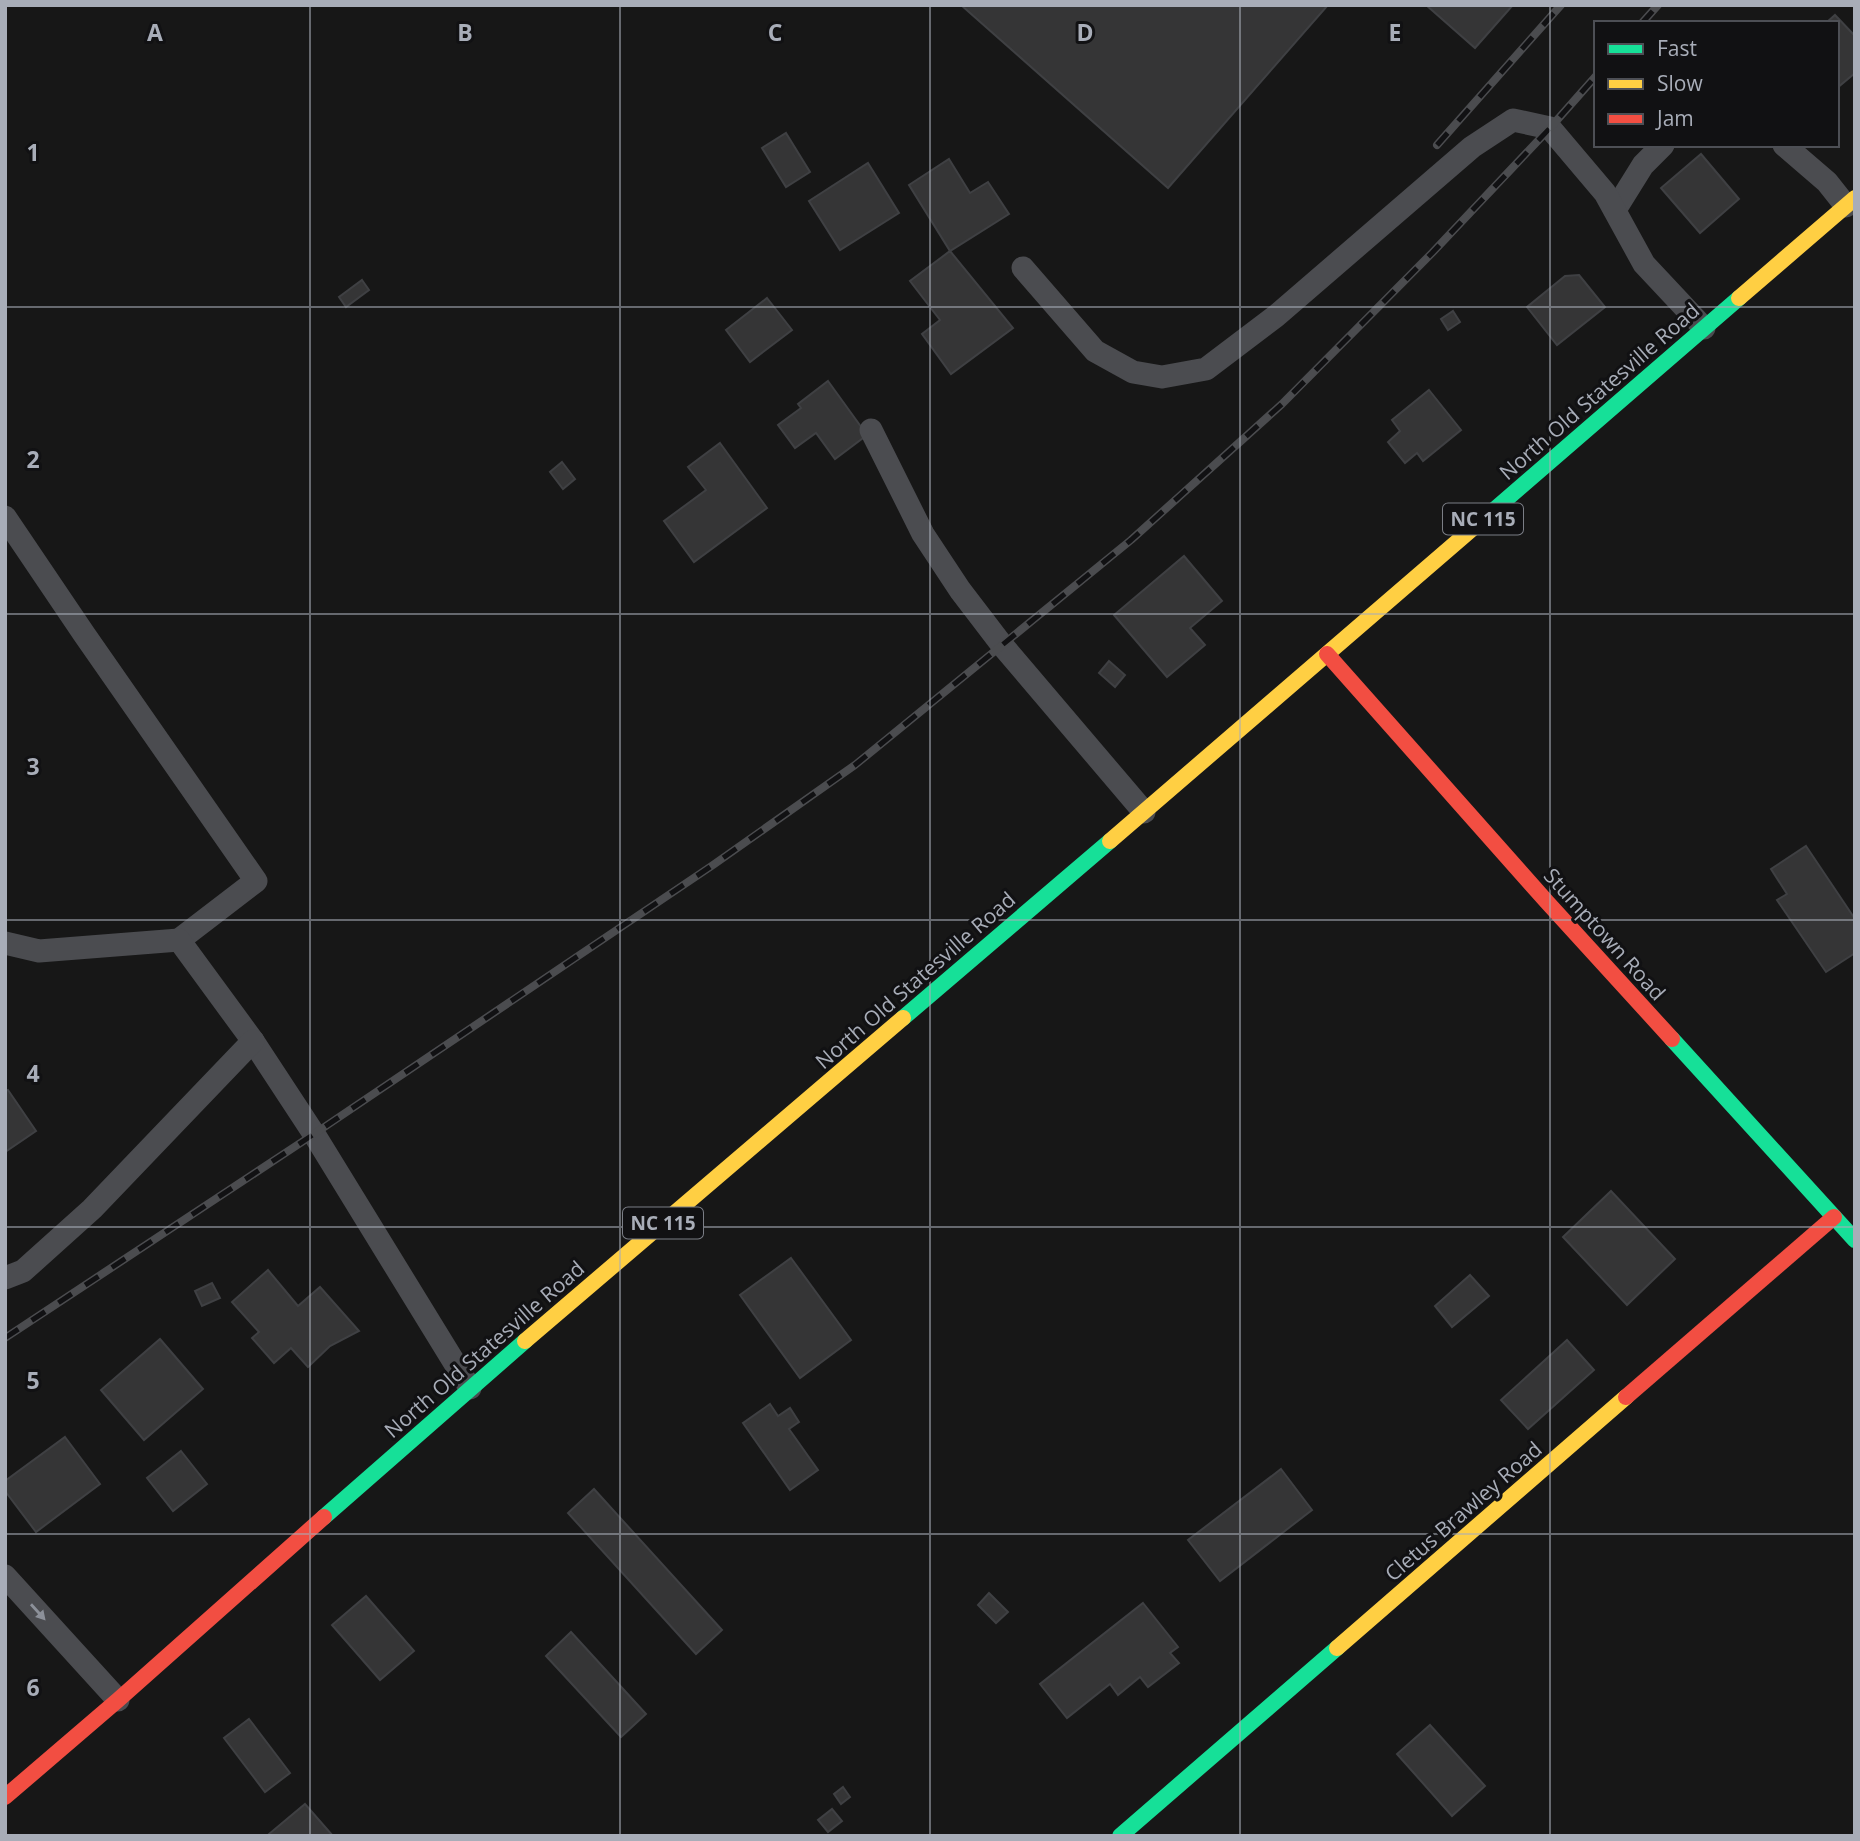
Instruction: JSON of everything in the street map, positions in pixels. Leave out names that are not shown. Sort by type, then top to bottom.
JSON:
[{"type":"main road","name":"North Old Statesville Road","points":[[5,1797],[470,1388],[1144,812],[1850,202]]},
{"type":"main road","name":"Stumptown Road","points":[[1327,654],[1547,902],[1855,1240]]},
{"type":"main road","name":"Cletus Brawley Road","points":[[1120,1836],[1834,1217]]},
{"type":"lane","points":[[1023,268],[1095,351],[1133,372],[1162,377],[1206,369],[1276,316],[1472,148],[1513,120],[1550,128],[1605,193],[1644,264],[1704,328]]},
{"type":"lane","points":[[1615,209],[1643,165],[1661,147]]},
{"type":"lane","points":[[1786,147],[1850,202]]},
{"type":"lane","points":[[872,430],[923,534],[960,590],[1002,645],[1144,812]]},
{"type":"lane","points":[[5,517],[256,881],[179,940],[39,951],[5,943]]},
{"type":"lane","points":[[179,940],[253,1041],[314,1134],[470,1388]]},
{"type":"lane","points":[[5,1278],[23,1271],[92,1209],[253,1041]]},
{"type":"lane","points":[[5,1576],[118,1700]]},
{"type":"building","points":[[961,5],[1328,5],[1168,188]]},
{"type":"building","points":[[1426,5],[1513,5],[1475,48]]},
{"type":"building","points":[[1835,15],[1855,36],[1855,73],[1839,86],[1839,21],[1828,21]]},
{"type":"building","points":[[786,133],[810,172],[786,187],[762,148]]},
{"type":"building","points":[[1701,154],[1739,199],[1700,233],[1661,188]]},
{"type":"building","points":[[949,159],[970,193],[988,182],[1009,214],[950,251],[909,185]]},
{"type":"building","points":[[868,163],[899,213],[840,250],[809,201]]},
{"type":"building","points":[[950,251],[1013,328],[951,374],[922,334],[940,320],[910,281]]},
{"type":"building","points":[[1579,275],[1605,307],[1557,345],[1527,307],[1565,276]]},
{"type":"building","points":[[362,280],[369,290],[346,307],[339,297]]},
{"type":"building","points":[[767,298],[792,330],[750,362],[726,330]]},
{"type":"building","points":[[1453,311],[1460,322],[1448,330],[1441,319]]},
{"type":"building","points":[[828,381],[867,435],[835,459],[816,433],[795,448],[778,425],[801,408],[798,404]]},
{"type":"building","points":[[1429,390],[1461,430],[1423,461],[1417,453],[1405,463],[1388,442],[1400,431],[1392,420]]},
{"type":"building","points":[[720,443],[767,508],[694,562],[664,521],[706,490],[688,467]]},
{"type":"building","points":[[562,462],[575,479],[563,489],[550,472]]},
{"type":"building","points":[[1184,556],[1222,601],[1190,628],[1205,645],[1167,677],[1114,615]]},
{"type":"building","points":[[1109,661],[1125,675],[1115,687],[1099,673]]},
{"type":"building","points":[[1806,846],[1855,919],[1855,953],[1826,972],[1777,900],[1787,894],[1771,869]]},
{"type":"building","points":[[8,1090],[36,1131],[5,1152],[5,1091]]},
{"type":"building","points":[[1611,1191],[1675,1259],[1627,1305],[1563,1237]]},
{"type":"building","points":[[791,1258],[851,1340],[800,1378],[740,1295]]},
{"type":"building","points":[[268,1270],[298,1306],[320,1287],[359,1331],[330,1346],[308,1367],[291,1348],[274,1363],[252,1338],[259,1332],[232,1302]]},
{"type":"building","points":[[1470,1275],[1489,1296],[1452,1327],[1435,1306]]},
{"type":"building","points":[[212,1283],[220,1298],[202,1306],[195,1291]]},
{"type":"building","points":[[160,1339],[203,1389],[144,1440],[101,1390]]},
{"type":"building","points":[[1567,1340],[1594,1370],[1528,1429],[1501,1400]]},
{"type":"building","points":[[770,1404],[778,1416],[790,1408],[799,1422],[789,1429],[818,1470],[790,1490],[743,1423]]},
{"type":"building","points":[[65,1437],[100,1484],[36,1532],[5,1491],[5,1481]]},
{"type":"building","points":[[181,1451],[207,1484],[173,1511],[147,1478]]},
{"type":"building","points":[[1281,1469],[1312,1510],[1220,1581],[1188,1540]]},
{"type":"building","points":[[594,1489],[722,1630],[696,1654],[568,1513]]},
{"type":"building","points":[[989,1593],[1008,1612],[996,1623],[978,1605]]},
{"type":"building","points":[[366,1596],[414,1651],[380,1680],[332,1625]]},
{"type":"building","points":[[1143,1603],[1178,1647],[1170,1653],[1179,1663],[1148,1687],[1140,1677],[1118,1695],[1110,1684],[1067,1718],[1040,1684]]},
{"type":"building","points":[[571,1632],[646,1714],[621,1737],[546,1656]]},
{"type":"building","points":[[249,1719],[290,1773],[265,1792],[224,1738]]},
{"type":"building","points":[[1430,1725],[1485,1786],[1452,1816],[1397,1754]]},
{"type":"building","points":[[843,1787],[850,1797],[841,1804],[834,1794]]},
{"type":"building","points":[[305,1804],[333,1836],[269,1834]]},
{"type":"building","points":[[832,1809],[842,1821],[828,1832],[818,1820]]},
{"type":"railway","points":[[1437,145],[1561,5]]},
{"type":"railway","points":[[1644,21],[1658,5]]},
{"type":"railway","points":[[5,1338],[314,1134],[713,865],[855,765],[1131,540],[1282,404],[1432,253],[1594,78]]},
{"type":"traffic: fast","points":[[1487,516],[1739,298]]},
{"type":"traffic: fast","points":[[903,1018],[1110,841]]},
{"type":"traffic: fast","points":[[1672,1039],[1855,1240]]},
{"type":"traffic: fast","points":[[324,1517],[525,1341]]},
{"type":"traffic: fast","points":[[1120,1836],[1337,1648]]},
{"type":"traffic: slow","points":[[1739,298],[1855,198]]},
{"type":"traffic: slow","points":[[1110,841],[1487,516]]},
{"type":"traffic: slow","points":[[525,1341],[903,1018]]},
{"type":"traffic: slow","points":[[1337,1648],[1626,1397]]},
{"type":"traffic: jam","points":[[1327,654],[1672,1039]]},
{"type":"traffic: jam","points":[[1626,1397],[1834,1217]]},
{"type":"traffic: jam","points":[[5,1797],[324,1517]]}]
